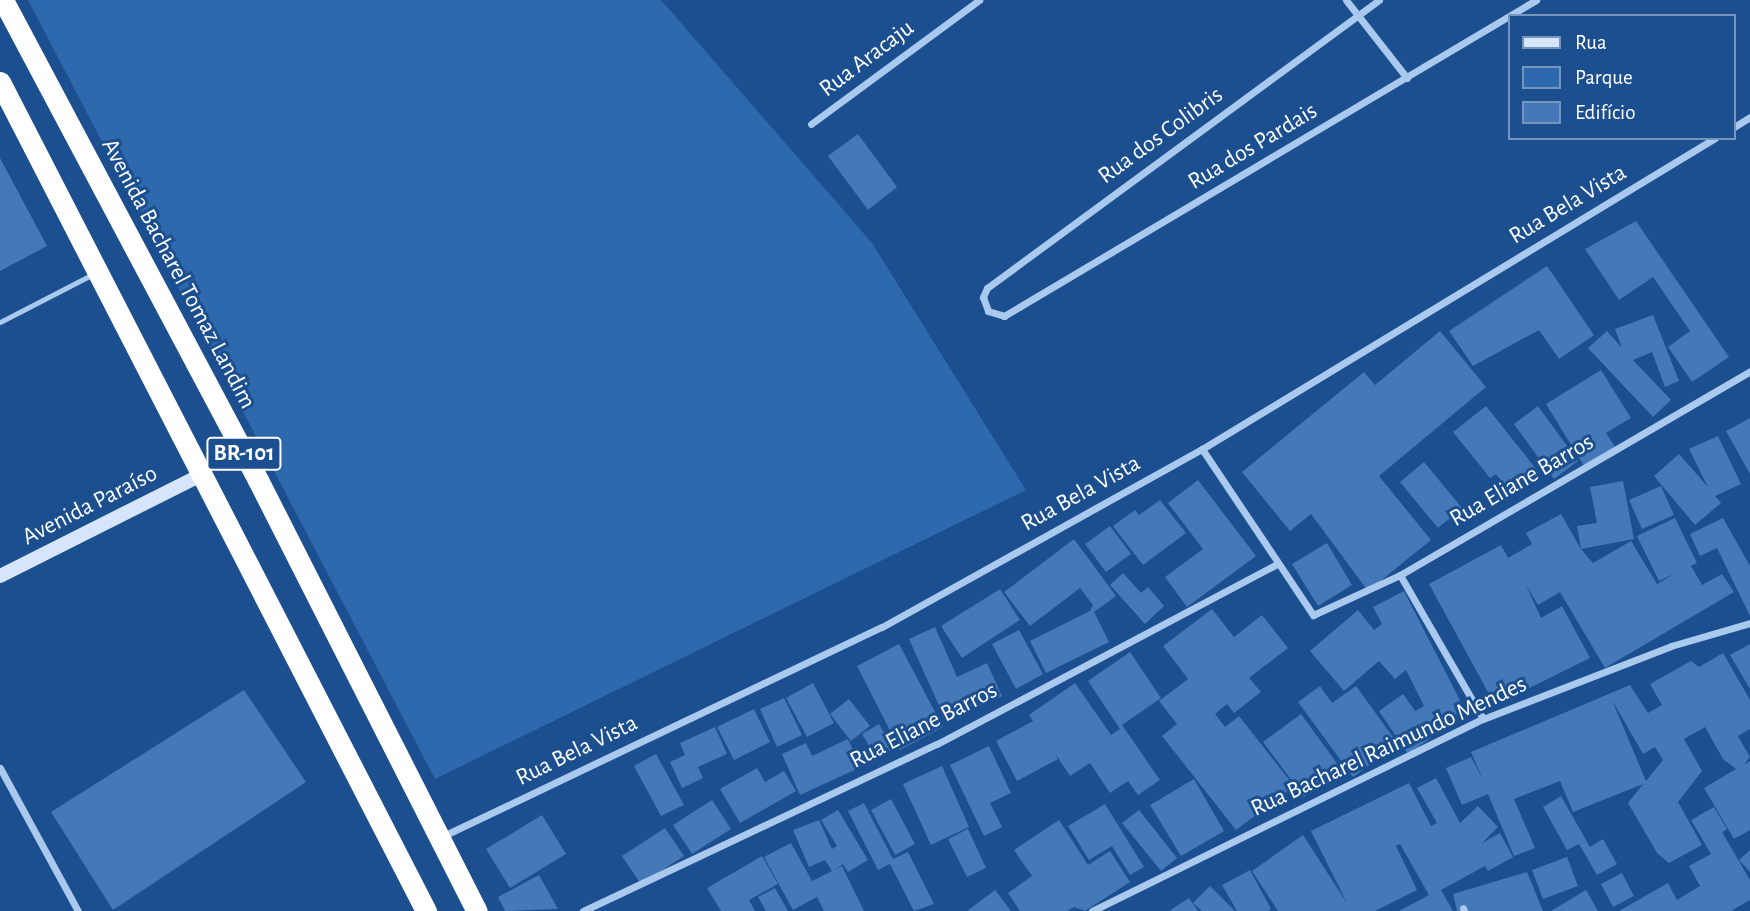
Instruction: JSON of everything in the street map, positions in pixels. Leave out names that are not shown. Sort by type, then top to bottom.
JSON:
[{"type":"highway","name":"Avenida Bacharel Tomaz Landim","points":[[3,0],[258,480],[477,911]]},
{"type":"highway","name":"BR-101","points":[[0,82],[426,911]]},
{"type":"street","name":"Rua Aracaju","points":[[811,124],[979,0]]},
{"type":"street","points":[[1346,0],[1407,78]]},
{"type":"street","name":"Rua dos Colibris","points":[[988,311],[984,297],[987,288],[1378,0]]},
{"type":"street","name":"Rua dos Pardais","points":[[1513,14],[1536,0]]},
{"type":"street","name":"Rua dos Pardais","points":[[988,311],[1004,316],[1508,17]]},
{"type":"street","name":"Rua Bela Vista","points":[[440,838],[882,627],[1202,449],[1712,140]]},
{"type":"street","name":"Rua Eliane Barros","points":[[583,911],[937,744],[1277,564],[1310,615],[1399,575],[1750,371]]},
{"type":"street","points":[[1202,449],[1277,564]]},
{"type":"street","name":"Avenida Paraíso","points":[[0,576],[201,475]]},
{"type":"street","points":[[1399,575],[1483,719]]},
{"type":"street","name":"Rua Bacharel Raimundo Mendes","points":[[1092,911],[1483,719],[1671,646],[1750,623]]},
{"type":"street","points":[[0,768],[78,911]]},
{"type":"lane","points":[[0,322],[97,272]]},
{"type":"green space","points":[[28,0],[661,0],[872,243],[1026,490],[435,779]]},
{"type":"building","points":[[858,134],[897,187],[868,210],[828,156]]},
{"type":"building","points":[[0,158],[47,246],[0,271]]},
{"type":"building","points":[[1636,221],[1729,357],[1692,382],[1668,347],[1690,331],[1653,277],[1619,300],[1585,249]]},
{"type":"building","points":[[1547,266],[1594,335],[1559,359],[1539,330],[1473,366],[1449,331]]},
{"type":"building","points":[[1653,315],[1679,381],[1665,387],[1652,352],[1633,360],[1671,400],[1653,417],[1588,348],[1607,331],[1622,348],[1615,329]]},
{"type":"building","points":[[1440,331],[1486,387],[1379,476],[1431,540],[1368,591],[1311,514],[1290,531],[1242,472],[1364,372],[1375,385]]},
{"type":"building","points":[[1601,370],[1631,418],[1606,433],[1615,447],[1584,466],[1546,404]]},
{"type":"building","points":[[1486,406],[1540,474],[1513,495],[1496,474],[1490,478],[1453,432]]},
{"type":"building","points":[[1538,406],[1578,461],[1554,479],[1514,424]]},
{"type":"building","points":[[1750,418],[1750,474],[1726,431]]},
{"type":"building","points":[[1718,436],[1741,484],[1715,496],[1721,503],[1695,525],[1654,476],[1679,454],[1708,487],[1689,449]]},
{"type":"building","points":[[1424,462],[1462,508],[1438,528],[1400,482]]},
{"type":"building","points":[[1198,480],[1256,556],[1187,607],[1165,577],[1203,549],[1168,503]]},
{"type":"building","points":[[1623,481],[1634,539],[1581,549],[1577,526],[1597,523],[1590,487]]},
{"type":"building","points":[[1661,486],[1674,515],[1642,529],[1629,500]]},
{"type":"building","points":[[1160,500],[1186,533],[1143,565],[1113,526],[1135,510],[1139,515]]},
{"type":"building","points":[[1561,514],[1581,549],[1593,563],[1631,541],[1657,584],[1676,573],[1659,581],[1637,536],[1675,518],[1697,563],[1691,566],[1702,585],[1722,574],[1734,592],[1605,668],[1560,592],[1538,605],[1526,585],[1541,618],[1562,606],[1590,658],[1495,705],[1429,584],[1501,545],[1508,558],[1532,544],[1526,533]]},
{"type":"building","points":[[1723,518],[1750,566],[1750,616],[1717,548],[1700,556],[1690,534]]},
{"type":"building","points":[[1110,526],[1131,554],[1106,572],[1085,544]]},
{"type":"building","points":[[1074,539],[1116,596],[1094,612],[1109,642],[1046,673],[1030,641],[1090,611],[1093,605],[1080,588],[1030,626],[1004,592]]},
{"type":"building","points":[[1327,543],[1352,585],[1318,606],[1292,564]]},
{"type":"building","points":[[1123,573],[1141,593],[1148,587],[1164,606],[1145,624],[1110,585]]},
{"type":"building","points":[[1000,589],[1020,620],[962,658],[941,626]]},
{"type":"building","points":[[1404,591],[1465,710],[1427,730],[1432,737],[1408,754],[1379,711],[1403,694],[1415,711],[1424,706],[1406,670],[1395,679],[1379,661],[1344,691],[1310,651],[1358,610],[1374,630],[1382,624],[1373,607]]},
{"type":"building","points":[[1212,609],[1234,637],[1262,615],[1288,648],[1249,678],[1261,692],[1234,713],[1227,704],[1215,714],[1225,727],[1239,716],[1294,786],[1236,830],[1162,736],[1177,724],[1159,701],[1188,679],[1163,646]]},
{"type":"building","points":[[935,627],[957,677],[987,663],[1002,696],[946,721],[909,639]]},
{"type":"building","points":[[1019,630],[1043,674],[1016,689],[992,644]]},
{"type":"building","points":[[899,644],[943,727],[900,750],[857,666]]},
{"type":"building","points":[[1750,644],[1750,689],[1730,655]]},
{"type":"building","points":[[1130,652],[1161,698],[1122,725],[1160,780],[1138,795],[1128,781],[1110,793],[1090,763],[1070,776],[1055,753],[1058,759],[1017,781],[996,741],[1033,721],[1029,715],[1075,683],[1111,735],[1120,729],[1088,681]]},
{"type":"building","points":[[1723,653],[1750,700],[1750,729],[1738,736],[1750,757],[1744,765],[1750,761],[1750,830],[1734,839],[1704,788],[1736,769],[1723,759],[1705,727],[1684,739],[1702,771],[1678,802],[1702,845],[1669,863],[1657,853],[1628,803],[1643,784],[1573,812],[1560,781],[1514,799],[1535,848],[1514,856],[1488,794],[1462,805],[1446,768],[1471,757],[1483,780],[1471,752],[1630,685],[1648,713],[1662,705],[1650,684],[1691,661],[1699,667]],"holes":[[[1612,700],[1643,754],[1655,747],[1663,760],[1646,781]]]},
{"type":"building","points":[[813,683],[834,723],[807,737],[786,698]]},
{"type":"building","points":[[1320,686],[1332,703],[1356,686],[1398,744],[1353,777],[1298,702]]},
{"type":"building","points":[[244,690],[306,782],[113,910],[51,812]]},
{"type":"building","points":[[784,698],[802,735],[777,747],[760,709]]},
{"type":"building","points":[[849,699],[870,726],[851,741],[830,714]]},
{"type":"building","points":[[754,709],[770,742],[734,760],[717,727]]},
{"type":"building","points":[[1301,714],[1342,770],[1304,797],[1263,742]]},
{"type":"building","points":[[879,724],[893,749],[877,759],[862,734]]},
{"type":"building","points":[[715,727],[727,754],[698,767],[703,778],[682,788],[670,762],[685,755],[680,743]]},
{"type":"building","points":[[848,739],[861,767],[800,795],[782,754],[806,743],[812,756]]},
{"type":"building","points":[[989,746],[1011,793],[990,803],[1002,827],[984,836],[950,765]]},
{"type":"building","points":[[656,754],[684,805],[661,816],[634,766]]},
{"type":"building","points":[[942,766],[969,827],[931,845],[903,784]]},
{"type":"building","points":[[757,768],[765,782],[784,771],[796,791],[740,823],[720,789]]},
{"type":"building","points":[[1436,778],[1460,823],[1478,806],[1498,827],[1482,843],[1500,833],[1513,857],[1488,871],[1485,866],[1441,890],[1453,911],[1399,911],[1429,895],[1400,844],[1396,846],[1417,890],[1375,911],[1278,911],[1252,871],[1303,835],[1347,903],[1311,831],[1409,783],[1431,826],[1437,823],[1417,788]]},
{"type":"building","points":[[1194,779],[1224,831],[1181,856],[1150,805]]},
{"type":"building","points":[[1561,796],[1590,847],[1603,839],[1617,864],[1597,875],[1579,844],[1567,850],[1543,807]]},
{"type":"building","points":[[891,799],[915,844],[895,855],[871,810]]},
{"type":"building","points":[[712,800],[731,829],[692,854],[673,825]]},
{"type":"building","points":[[864,803],[893,859],[908,852],[934,904],[914,911],[890,864],[878,870],[848,811]]},
{"type":"building","points":[[1105,804],[1144,867],[1130,875],[1112,846],[1089,860],[1068,826]]},
{"type":"building","points":[[1714,807],[1727,829],[1722,832],[1750,880],[1750,900],[1731,911],[1619,911],[1668,883],[1677,900],[1700,886],[1689,866],[1711,854],[1691,820]]},
{"type":"building","points":[[838,810],[868,860],[848,872],[843,864],[834,870],[842,866],[864,911],[824,911],[817,897],[793,910],[764,857],[791,843],[812,881],[832,871],[825,860],[809,867],[793,830],[819,820],[832,849],[837,846],[821,820]]},
{"type":"building","points":[[1139,810],[1177,858],[1161,871],[1122,823]]},
{"type":"building","points":[[542,815],[566,854],[510,888],[486,849]]},
{"type":"building","points":[[1059,820],[1088,865],[1110,851],[1130,882],[1085,911],[1074,907],[1067,911],[1020,911],[1008,893],[1032,876],[1014,850]]},
{"type":"building","points":[[665,828],[684,856],[641,884],[622,856]]},
{"type":"building","points":[[968,829],[986,868],[967,877],[948,839]]},
{"type":"building","points":[[1750,850],[1750,872],[1739,860]]},
{"type":"building","points":[[762,856],[778,884],[749,900],[755,911],[721,911],[707,888]]},
{"type":"building","points":[[1567,857],[1578,886],[1543,899],[1532,870]]},
{"type":"building","points":[[1250,870],[1271,909],[1268,911],[1237,911],[1222,885]]},
{"type":"building","points":[[1527,872],[1543,911],[1457,911],[1453,894]]},
{"type":"building","points":[[1622,873],[1634,896],[1613,907],[1601,884]]},
{"type":"building","points":[[539,875],[558,909],[505,911],[498,897]]},
{"type":"building","points":[[1210,886],[1235,911],[1202,911],[1193,903]]},
{"type":"building","points":[[775,888],[788,911],[766,911],[758,897]]},
{"type":"building","points":[[995,890],[1011,911],[967,911]]},
{"type":"building","points":[[1586,890],[1598,911],[1551,911]]},
{"type":"building","points":[[1189,898],[1198,911],[1169,911]]}]
